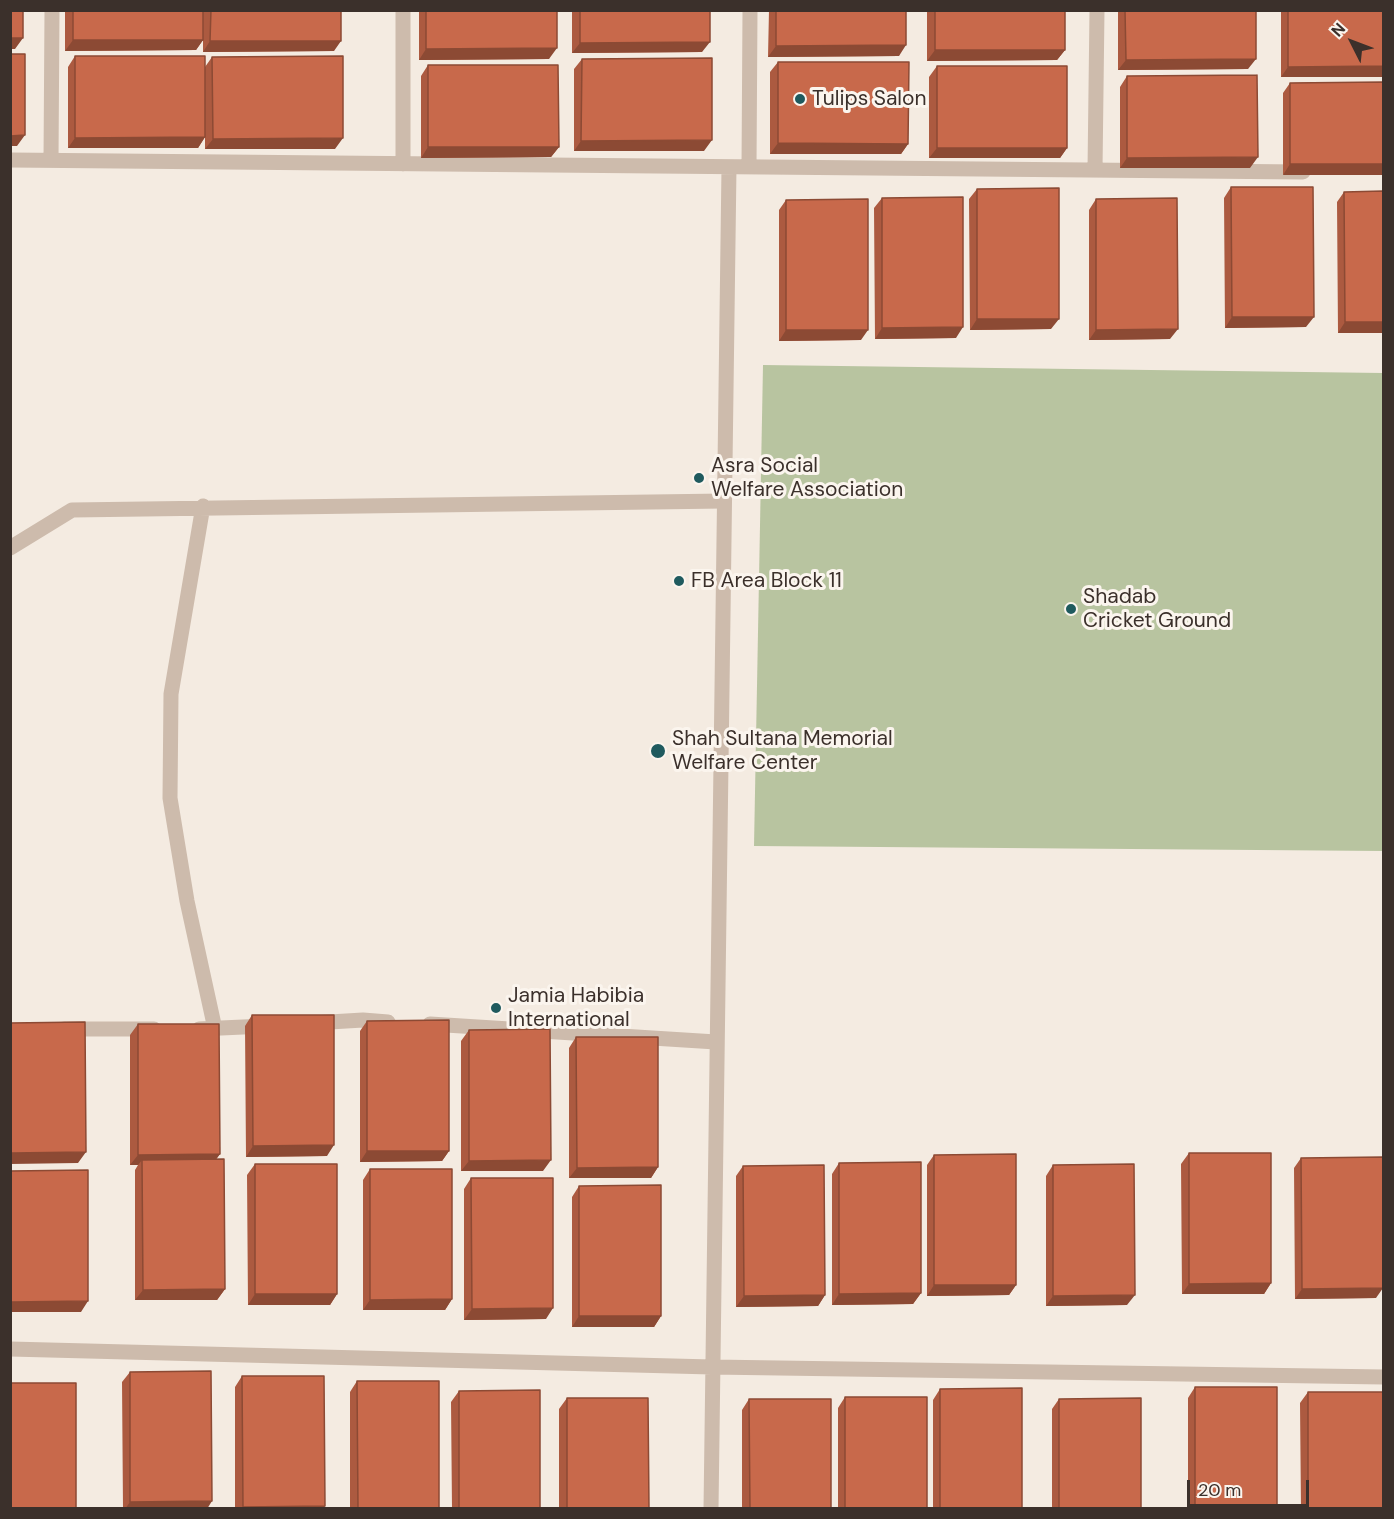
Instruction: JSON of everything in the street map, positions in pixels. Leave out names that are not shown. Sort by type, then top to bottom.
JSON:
[{"type":"street","points":[[51,160],[52,10]]},
{"type":"street","points":[[403,164],[404,10]]},
{"type":"street","points":[[749,167],[750,10]]},
{"type":"street","points":[[1095,170],[1097,10]]},
{"type":"street","points":[[10,160],[1314,172]]},
{"type":"street","points":[[711,1509],[729,166]]},
{"type":"street","points":[[10,549],[72,510],[724,501]]},
{"type":"street","points":[[203,507],[171,694],[170,798],[187,901],[215,1029]]},
{"type":"street","points":[[45,1029],[215,1029],[363,1020],[716,1042]]},
{"type":"street","points":[[10,1349],[712,1367],[1383,1377]]},
{"type":"green space","name":"Shadab Cricket Ground","points":[[763,365],[1383,373],[1383,851],[754,846]]},
{"type":"building","points":[[10,10],[23,10],[23,38],[10,38]]},
{"type":"building","points":[[73,10],[203,10],[203,40],[73,40]]},
{"type":"building","points":[[211,10],[341,10],[341,41],[210,41]]},
{"type":"building","points":[[426,10],[557,10],[557,48],[426,49]]},
{"type":"building","points":[[580,10],[710,10],[710,42],[580,43]]},
{"type":"building","points":[[776,10],[906,10],[906,45],[776,46]]},
{"type":"building","points":[[935,10],[1065,10],[1065,50],[935,50]]},
{"type":"building","points":[[1125,10],[1256,10],[1256,59],[1126,60]]},
{"type":"building","points":[[1288,10],[1383,10],[1383,66],[1288,67]]},
{"type":"building","points":[[10,54],[25,54],[25,135],[10,136]]},
{"type":"building","points":[[75,56],[205,56],[205,137],[75,138]]},
{"type":"building","points":[[343,56],[343,138],[213,139],[212,57]]},
{"type":"building","points":[[712,58],[712,140],[581,141],[582,59]]},
{"type":"building","points":[[778,62],[909,62],[908,144],[778,143]]},
{"type":"building","points":[[428,65],[558,65],[559,147],[428,147]]},
{"type":"building","points":[[937,66],[1067,66],[1067,148],[937,148]]},
{"type":"building","points":[[1257,75],[1258,157],[1127,158],[1127,76]]},
{"type":"building","points":[[1383,82],[1383,164],[1290,164],[1290,83]]},
{"type":"building","points":[[1231,187],[1313,187],[1314,317],[1232,317]]},
{"type":"building","points":[[1059,188],[1059,319],[977,319],[977,189]]},
{"type":"building","points":[[1383,191],[1383,322],[1345,322],[1344,192]]},
{"type":"building","points":[[963,197],[963,327],[882,328],[882,198]]},
{"type":"building","points":[[1177,198],[1178,329],[1096,330],[1096,199]]},
{"type":"building","points":[[868,199],[868,330],[786,330],[786,200]]},
{"type":"building","points":[[252,1015],[334,1015],[334,1145],[253,1146]]},
{"type":"building","points":[[449,1020],[449,1151],[367,1151],[367,1021]]},
{"type":"building","points":[[85,1022],[86,1152],[10,1153],[10,1023]]},
{"type":"building","points":[[138,1024],[219,1024],[220,1154],[138,1155]]},
{"type":"building","points":[[550,1029],[551,1160],[469,1161],[469,1030]]},
{"type":"building","points":[[576,1037],[658,1037],[658,1167],[577,1168]]},
{"type":"building","points":[[1189,1153],[1271,1153],[1271,1283],[1189,1284]]},
{"type":"building","points":[[1016,1154],[1016,1285],[934,1285],[934,1155]]},
{"type":"building","points":[[1383,1157],[1383,1288],[1302,1289],[1301,1158]]},
{"type":"building","points":[[224,1159],[225,1289],[143,1290],[142,1160]]},
{"type":"building","points":[[921,1162],[921,1293],[839,1294],[839,1163]]},
{"type":"building","points":[[255,1164],[337,1164],[337,1294],[255,1294]]},
{"type":"building","points":[[1134,1164],[1135,1295],[1053,1296],[1053,1165]]},
{"type":"building","points":[[824,1165],[825,1295],[744,1296],[743,1166]]},
{"type":"building","points":[[370,1169],[452,1169],[452,1299],[370,1300]]},
{"type":"building","points":[[88,1170],[88,1301],[10,1302],[10,1171]]},
{"type":"building","points":[[471,1178],[553,1178],[553,1308],[472,1309]]},
{"type":"building","points":[[661,1185],[661,1316],[579,1316],[579,1186]]},
{"type":"building","points":[[211,1371],[212,1501],[130,1502],[130,1372]]},
{"type":"building","points":[[242,1376],[324,1376],[325,1506],[243,1507]]},
{"type":"building","points":[[357,1381],[439,1381],[439,1509],[358,1509]]},
{"type":"building","points":[[10,1383],[76,1383],[76,1509],[10,1509]]},
{"type":"building","points":[[1195,1387],[1277,1387],[1277,1509],[1195,1509]]},
{"type":"building","points":[[1022,1388],[1022,1509],[940,1509],[940,1389]]},
{"type":"building","points":[[540,1390],[540,1509],[459,1509],[459,1391]]},
{"type":"building","points":[[1308,1392],[1383,1392],[1383,1509],[1308,1509]]},
{"type":"building","points":[[845,1397],[927,1397],[927,1509],[845,1509]]},
{"type":"building","points":[[567,1398],[648,1398],[649,1509],[567,1509]]},
{"type":"building","points":[[1141,1398],[1141,1509],[1059,1509],[1059,1399]]},
{"type":"building","points":[[749,1399],[831,1399],[831,1509],[750,1509]]},
{"type":"place","name":"Tulips Salon","points":[[800,99]]},
{"type":"place","name":"Asra Social Welfare Association","points":[[699,478]]},
{"type":"place","name":"FB Area Block 11","points":[[679,581]]},
{"type":"place","name":"Shadab Cricket Ground","points":[[1071,609]]},
{"type":"place","name":"Shah Sultana Memorial Welfare Center","points":[[658,751]]},
{"type":"place","name":"Jamia Habibia International","points":[[496,1008]]}]
